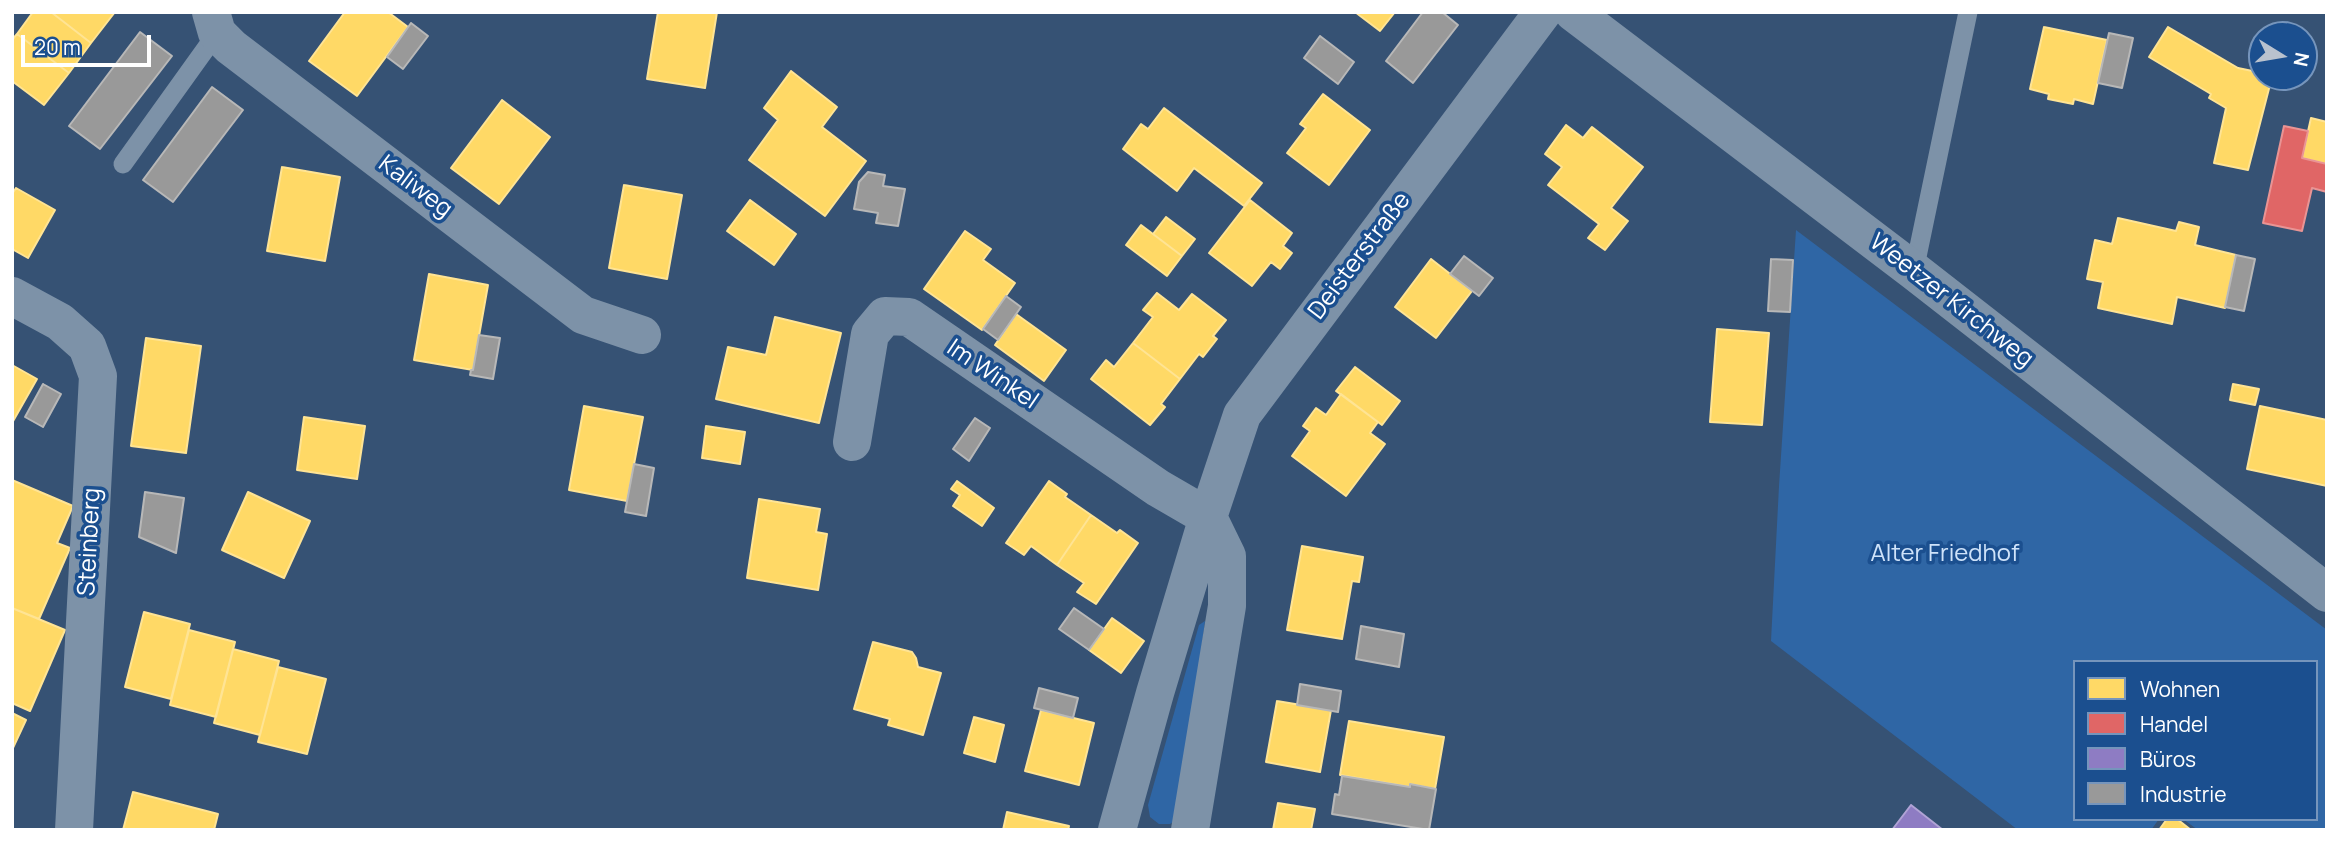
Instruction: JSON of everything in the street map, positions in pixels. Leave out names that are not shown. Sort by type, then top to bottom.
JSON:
[{"type":"street","name":"Deisterstraße","points":[[1117,830],[1154,693],[1242,415],[1543,12]]},
{"type":"street","name":"Weetzer Kirchweg","points":[[1573,12],[1914,271],[2327,593]]},
{"type":"street","name":"Kaliweg","points":[[214,23],[231,47],[583,315],[642,335]]},
{"type":"street","name":"Steinberg","points":[[12,296],[60,322],[87,346],[98,376],[74,830]]},
{"type":"street","name":"Im Winkel","points":[[852,443],[870,334],[885,316],[909,317],[1158,488],[1208,517]]},
{"type":"street","points":[[1190,830],[1227,606],[1227,556],[1208,517]]},
{"type":"lane","points":[[1914,271],[1968,12]]},
{"type":"lane","points":[[123,164],[214,23]]},
{"type":"green space","name":"Alter Friedhof","points":[[1796,230],[2327,630],[2327,830],[2198,830],[2186,821],[2318,821],[2318,660],[2073,660],[2073,821],[2158,821],[2151,830],[2018,830],[1771,641]]},
{"type":"green space","points":[[1205,621],[1179,818],[1170,824],[1159,824],[1150,817],[1148,805],[1199,625]]},
{"type":"building: Wohnen","points":[[33,12],[51,12],[91,43],[69,73],[17,34]]},
{"type":"building: Wohnen","points":[[51,12],[115,12],[91,43]]},
{"type":"building: Wohnen","points":[[345,12],[388,12],[408,27],[357,96],[309,61]]},
{"type":"building: Wohnen","points":[[658,12],[717,12],[705,88],[647,79]]},
{"type":"building: Wohnen","points":[[1355,12],[1395,12],[1380,31]]},
{"type":"building: Wohnen","points":[[2044,27],[2107,40],[2093,104],[2074,99],[2073,104],[2048,99],[2049,94],[2030,89]]},
{"type":"building: Wohnen","points":[[2168,27],[2238,68],[2248,70],[2248,91],[2268,91],[2248,170],[2214,163],[2226,108],[2209,98],[2211,94],[2149,57]]},
{"type":"building: Wohnen","points":[[17,34],[69,73],[44,105],[12,81],[12,40]]},
{"type":"building: Wohnen","points":[[791,71],[837,107],[822,127],[866,161],[825,216],[749,160],[778,120],[764,108]]},
{"type":"building: Wohnen","points":[[1323,94],[1370,130],[1329,185],[1287,153],[1306,128],[1300,124]]},
{"type":"building: Wohnen","points":[[502,100],[550,137],[499,204],[451,168]]},
{"type":"building: Wohnen","points":[[1164,108],[1262,183],[1244,206],[1194,168],[1177,191],[1123,149],[1141,124],[1148,129]]},
{"type":"building: Wohnen","points":[[2311,118],[2327,122],[2327,164],[2302,158]]},
{"type":"building: Wohnen","points":[[1566,125],[1583,138],[1592,127],[1643,167],[1611,208],[1628,221],[1605,250],[1588,238],[1599,224],[1548,185],[1562,167],[1545,154]]},
{"type":"building: Wohnen","points":[[282,167],[340,177],[325,261],[267,251]]},
{"type":"building: Wohnen","points":[[624,185],[682,195],[667,279],[609,268]]},
{"type":"building: Wohnen","points":[[16,188],[55,210],[28,258],[12,249],[12,194]]},
{"type":"building: Wohnen","points":[[750,200],[796,234],[774,265],[727,231]]},
{"type":"building: Wohnen","points":[[1250,200],[1292,233],[1283,246],[1292,253],[1280,269],[1271,262],[1252,286],[1209,253]]},
{"type":"building: Wohnen","points":[[1166,217],[1195,239],[1182,256],[1153,234]]},
{"type":"building: Wohnen","points":[[2118,218],[2176,231],[2179,222],[2199,227],[2195,245],[2236,255],[2225,308],[2177,297],[2172,324],[2098,308],[2103,282],[2087,279],[2095,240],[2112,244]]},
{"type":"building: Wohnen","points":[[1141,225],[1182,256],[1167,276],[1126,245]]},
{"type":"building: Wohnen","points":[[965,231],[991,249],[983,260],[1015,283],[982,330],[924,289]]},
{"type":"building: Wohnen","points":[[1431,259],[1472,291],[1436,338],[1395,307]]},
{"type":"building: Wohnen","points":[[429,274],[488,285],[473,370],[414,360]]},
{"type":"building: Wohnen","points":[[1157,293],[1179,310],[1192,294],[1226,320],[1213,336],[1217,339],[1203,357],[1199,354],[1180,379],[1133,343],[1153,317],[1143,310]]},
{"type":"building: Wohnen","points":[[1016,314],[1066,350],[1044,381],[995,345]]},
{"type":"building: Wohnen","points":[[775,317],[841,333],[819,423],[716,399],[728,347],[766,355]]},
{"type":"building: Wohnen","points":[[1717,329],[1769,333],[1762,425],[1710,422]]},
{"type":"building: Wohnen","points":[[146,338],[201,346],[186,453],[131,446]]},
{"type":"building: Wohnen","points":[[1133,343],[1180,379],[1161,404],[1165,407],[1150,425],[1091,379],[1106,360],[1114,367]]},
{"type":"building: Wohnen","points":[[12,365],[37,379],[12,423]]},
{"type":"building: Wohnen","points":[[1355,367],[1400,401],[1382,425],[1336,391]]},
{"type":"building: Wohnen","points":[[2233,384],[2259,389],[2255,405],[2230,400]]},
{"type":"building: Wohnen","points":[[1341,394],[1378,422],[1370,433],[1385,444],[1346,496],[1292,456],[1310,431],[1303,426],[1316,408],[1326,415]]},
{"type":"building: Wohnen","points":[[584,406],[643,417],[627,501],[569,490]]},
{"type":"building: Wohnen","points":[[2260,406],[2327,420],[2327,486],[2247,469]]},
{"type":"building: Wohnen","points":[[304,417],[365,426],[357,479],[297,470]]},
{"type":"building: Wohnen","points":[[706,426],[745,432],[740,464],[702,458]]},
{"type":"building: Wohnen","points":[[12,480],[73,506],[57,543],[70,548],[39,619],[12,608]]},
{"type":"building: Wohnen","points":[[957,481],[994,508],[982,526],[953,506],[960,495],[951,489]]},
{"type":"building: Wohnen","points":[[1049,481],[1067,494],[1065,497],[1091,515],[1057,565],[1031,546],[1024,555],[1006,543]]},
{"type":"building: Wohnen","points":[[248,492],[310,521],[284,578],[222,550]]},
{"type":"building: Wohnen","points":[[759,499],[820,509],[816,532],[827,534],[818,590],[747,578]]},
{"type":"building: Wohnen","points":[[1091,515],[1117,533],[1120,530],[1138,543],[1096,604],[1077,592],[1084,583],[1057,565]]},
{"type":"building: Wohnen","points":[[1302,546],[1363,557],[1359,582],[1352,581],[1342,639],[1287,630]]},
{"type":"building: Wohnen","points":[[12,608],[65,630],[30,711],[12,703]]},
{"type":"building: Wohnen","points":[[144,612],[190,624],[171,699],[125,687]]},
{"type":"building: Wohnen","points":[[1112,618],[1144,641],[1121,673],[1089,650]]},
{"type":"building: Wohnen","points":[[189,630],[235,642],[216,717],[170,705]]},
{"type":"building: Wohnen","points":[[873,642],[912,652],[918,667],[941,673],[923,735],[888,725],[890,719],[854,709]]},
{"type":"building: Wohnen","points":[[233,649],[279,661],[260,735],[214,723]]},
{"type":"building: Wohnen","points":[[278,667],[326,679],[307,754],[258,742]]},
{"type":"building: Wohnen","points":[[1277,701],[1331,710],[1320,772],[1266,762]]},
{"type":"building: Wohnen","points":[[1041,710],[1094,723],[1079,785],[1025,771]]},
{"type":"building: Wohnen","points":[[12,713],[26,720],[12,750]]},
{"type":"building: Wohnen","points":[[974,717],[1004,725],[995,762],[964,753]]},
{"type":"building: Wohnen","points":[[1349,721],[1444,737],[1435,789],[1340,775]]},
{"type":"building: Wohnen","points":[[133,792],[218,814],[214,830],[123,830]]},
{"type":"building: Wohnen","points":[[1278,803],[1315,809],[1311,830],[1273,830]]},
{"type":"building: Wohnen","points":[[1007,812],[1069,826],[1068,830],[1003,830]]},
{"type":"building: Wohnen","points":[[2166,821],[2180,821],[2191,830],[2159,830]]},
{"type":"building: Handel","points":[[2284,126],[2308,131],[2302,158],[2327,164],[2327,192],[2312,188],[2302,231],[2263,223]]},
{"type":"building: Büros","points":[[1911,805],[1943,830],[1892,830]]},
{"type":"building: Industrie","points":[[1423,12],[1442,12],[1458,25],[1413,83],[1386,61]]},
{"type":"building: Industrie","points":[[411,23],[428,36],[403,69],[387,57]]},
{"type":"building: Industrie","points":[[140,32],[172,56],[100,149],[69,126]]},
{"type":"building: Industrie","points":[[2109,33],[2133,38],[2122,88],[2098,83]]},
{"type":"building: Industrie","points":[[1320,36],[1354,62],[1338,84],[1304,58]]},
{"type":"building: Industrie","points":[[212,87],[243,110],[173,202],[143,180]]},
{"type":"building: Industrie","points":[[868,172],[885,175],[883,186],[905,189],[898,226],[876,223],[878,213],[854,209],[859,182]]},
{"type":"building: Industrie","points":[[2236,255],[2255,259],[2244,311],[2225,307]]},
{"type":"building: Industrie","points":[[1464,256],[1493,278],[1479,296],[1450,274]]},
{"type":"building: Industrie","points":[[1771,259],[1793,260],[1790,312],[1768,311]]},
{"type":"building: Industrie","points":[[1006,296],[1021,307],[998,340],[983,329]]},
{"type":"building: Industrie","points":[[479,335],[500,338],[493,379],[470,375]]},
{"type":"building: Industrie","points":[[43,384],[61,394],[43,427],[25,417]]},
{"type":"building: Industrie","points":[[975,418],[990,428],[969,461],[953,449]]},
{"type":"building: Industrie","points":[[634,464],[654,468],[646,516],[625,512]]},
{"type":"building: Industrie","points":[[145,492],[184,498],[176,553],[139,537]]},
{"type":"building: Industrie","points":[[1074,608],[1104,629],[1089,650],[1059,629]]},
{"type":"building: Industrie","points":[[1361,626],[1404,634],[1399,667],[1356,659]]},
{"type":"building: Industrie","points":[[1300,684],[1341,691],[1338,712],[1297,705]]},
{"type":"building: Industrie","points":[[1039,688],[1078,698],[1073,718],[1034,708]]},
{"type":"building: Industrie","points":[[1342,776],[1436,789],[1429,830],[1332,814],[1335,794],[1339,795]]}]
